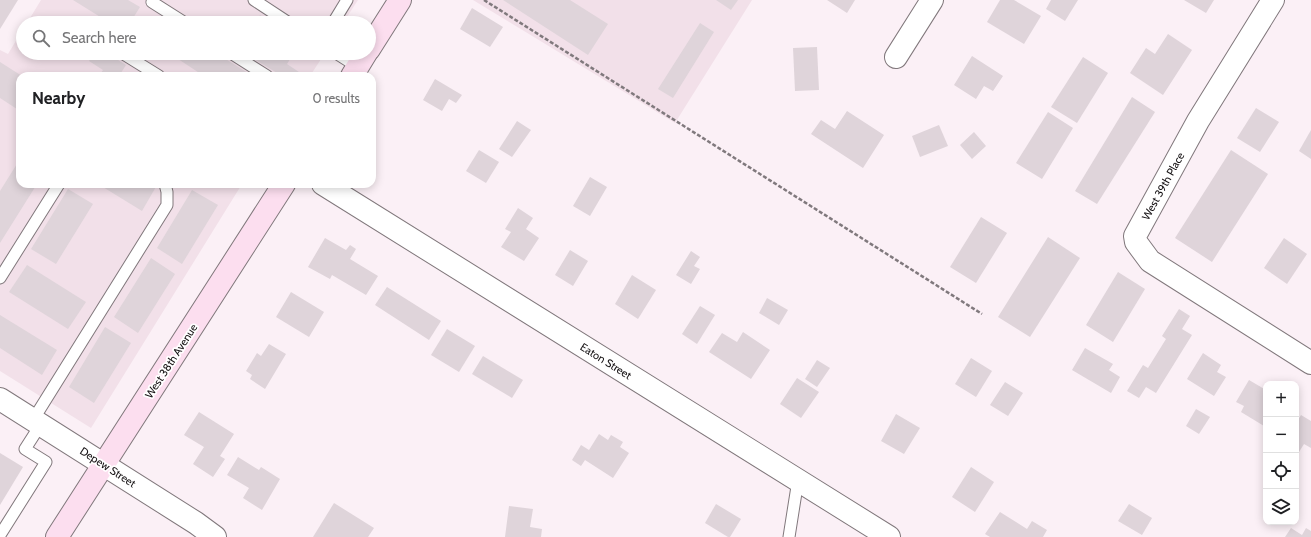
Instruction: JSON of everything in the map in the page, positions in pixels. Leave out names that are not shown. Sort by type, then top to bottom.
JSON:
[{"type":"main road","points":[[376,38],[400,0]]},
{"type":"main road","name":"West 38th Avenue","points":[[57,537],[281,188]]},
{"type":"street","points":[[896,57],[932,0]]},
{"type":"street","name":"West 39th Place","points":[[1273,0],[1198,121],[1135,236],[1136,242],[1150,261],[1311,363]]},
{"type":"street","name":"Eaton Street","points":[[329,188],[886,536]]},
{"type":"street","name":"Depew Street","points":[[0,399],[196,523],[215,537]]},
{"type":"lane","points":[[154,0],[152,2],[173,16]]},
{"type":"lane","points":[[254,0],[278,16]]},
{"type":"lane","points":[[337,16],[347,0]]},
{"type":"lane","points":[[133,60],[152,72]]},
{"type":"lane","points":[[242,60],[261,72]]},
{"type":"lane","points":[[349,60],[359,65]]},
{"type":"lane","points":[[0,278],[57,188]]},
{"type":"lane","points":[[0,535],[46,462],[25,449],[37,422],[167,205],[166,188]]},
{"type":"lane","points":[[789,537],[798,480]]},
{"type":"path","points":[[484,0],[982,314]]},
{"type":"shaded area","points":[[41,0],[358,0],[348,16],[31,16]]},
{"type":"shaded area","points":[[473,0],[752,0],[675,123]]},
{"type":"shaded area","points":[[16,41],[16,60],[320,60],[313,72],[16,72],[16,188],[240,188],[91,428],[0,371],[0,50],[8,54]]},
{"type":"building","points":[[0,0],[18,0],[0,29]]},
{"type":"building","points":[[73,0],[128,0],[140,7],[134,16],[99,16]]},
{"type":"building","points":[[503,0],[570,0],[608,24],[588,55]]},
{"type":"building","points":[[716,0],[738,0],[731,10]]},
{"type":"building","points":[[827,0],[855,0],[847,13]]},
{"type":"building","points":[[1000,0],[1014,0],[1041,16],[1024,44],[987,22]]},
{"type":"building","points":[[1051,0],[1078,0],[1065,21],[1046,9]]},
{"type":"building","points":[[1184,0],[1214,0],[1206,13]]},
{"type":"building","points":[[472,8],[503,27],[490,47],[460,29]]},
{"type":"building","points":[[700,23],[714,32],[673,98],[658,89]]},
{"type":"building","points":[[1168,34],[1192,50],[1163,95],[1130,73],[1146,48],[1155,54]]},
{"type":"building","points":[[817,47],[819,90],[795,91],[793,48]]},
{"type":"building","points":[[972,56],[1003,76],[993,91],[984,86],[976,99],[954,85]]},
{"type":"building","points":[[1083,57],[1108,73],[1077,123],[1051,107]]},
{"type":"building","points":[[118,60],[126,65],[122,72],[102,72],[103,70],[89,61]]},
{"type":"building","points":[[180,60],[227,60],[247,72],[198,72]]},
{"type":"building","points":[[256,60],[290,60],[287,64],[299,72],[275,72]]},
{"type":"building","points":[[0,62],[16,72],[16,108],[0,98]]},
{"type":"building","points":[[435,79],[462,95],[456,103],[449,99],[442,111],[423,100]]},
{"type":"building","points":[[1132,97],[1155,112],[1097,204],[1075,191]]},
{"type":"building","points":[[1256,108],[1279,122],[1260,152],[1237,138]]},
{"type":"building","points":[[847,111],[884,135],[863,168],[811,134],[821,120],[835,129]]},
{"type":"building","points":[[1048,112],[1073,128],[1042,179],[1016,163]]},
{"type":"building","points":[[517,121],[531,130],[512,157],[499,149]]},
{"type":"building","points":[[939,125],[948,146],[920,157],[912,136]]},
{"type":"building","points":[[1311,130],[1311,159],[1299,151]]},
{"type":"building","points":[[974,132],[986,146],[972,159],[960,145]]},
{"type":"building","points":[[479,150],[499,162],[486,183],[466,171]]},
{"type":"building","points":[[1231,150],[1268,174],[1212,262],[1175,238]]},
{"type":"building","points":[[16,165],[16,188],[34,188],[0,243],[0,191]]},
{"type":"building","points":[[590,177],[607,187],[590,216],[573,206]]},
{"type":"building","points":[[105,188],[155,188],[142,211]]},
{"type":"building","points":[[68,189],[93,204],[56,264],[31,249]]},
{"type":"building","points":[[192,190],[218,205],[182,264],[157,248]]},
{"type":"building","points":[[518,208],[533,218],[526,229],[539,238],[524,261],[501,247],[511,232],[505,229]]},
{"type":"building","points":[[981,217],[1007,233],[976,283],[950,267]]},
{"type":"building","points":[[1048,237],[1080,258],[1030,337],[998,317]]},
{"type":"building","points":[[325,238],[346,250],[350,245],[356,249],[350,259],[378,276],[366,295],[332,275],[330,279],[308,267]]},
{"type":"building","points":[[1284,238],[1307,254],[1287,284],[1264,268]]},
{"type":"building","points":[[570,250],[588,261],[573,286],[555,275]]},
{"type":"building","points":[[691,251],[700,257],[694,266],[700,269],[691,284],[676,275]]},
{"type":"building","points":[[151,258],[175,274],[138,333],[114,317]]},
{"type":"building","points":[[27,265],[86,302],[68,329],[9,292]]},
{"type":"building","points":[[1118,272],[1145,289],[1113,342],[1086,325]]},
{"type":"building","points":[[632,275],[656,290],[638,319],[615,304]]},
{"type":"building","points":[[387,287],[441,321],[429,340],[375,305]]},
{"type":"building","points":[[291,292],[324,312],[309,337],[276,317]]},
{"type":"building","points":[[767,298],[788,310],[779,325],[759,313]]},
{"type":"building","points":[[700,306],[715,315],[697,344],[682,334]]},
{"type":"building","points":[[1179,309],[1190,316],[1182,329],[1192,335],[1156,393],[1146,387],[1139,398],[1127,391],[1143,365],[1148,368],[1166,339],[1162,336]]},
{"type":"building","points":[[0,315],[57,350],[42,375],[0,348]]},
{"type":"building","points":[[105,327],[131,343],[94,403],[69,387]]},
{"type":"building","points":[[447,329],[475,346],[459,372],[431,355]]},
{"type":"building","points":[[743,332],[770,350],[751,379],[709,352],[722,333],[737,342]]},
{"type":"building","points":[[269,344],[286,354],[265,389],[250,379],[252,375],[246,371],[257,353],[261,356]]},
{"type":"building","points":[[1085,348],[1113,364],[1109,370],[1120,377],[1111,393],[1072,370]]},
{"type":"building","points":[[1203,353],[1221,365],[1217,372],[1226,377],[1214,396],[1187,379]]},
{"type":"building","points":[[483,356],[523,380],[512,398],[472,374]]},
{"type":"building","points":[[971,358],[992,371],[976,397],[955,384]]},
{"type":"building","points":[[817,360],[830,368],[817,387],[805,379]]},
{"type":"building","points":[[797,378],[819,392],[801,418],[780,404]]},
{"type":"building","points":[[1249,380],[1263,388],[1263,425],[1241,412],[1244,406],[1236,402]]},
{"type":"building","points":[[1005,382],[1023,393],[1008,416],[990,405]]},
{"type":"building","points":[[1196,409],[1210,417],[1199,434],[1186,426]]},
{"type":"building","points":[[199,412],[234,434],[220,456],[225,459],[213,477],[193,464],[204,447],[184,435]]},
{"type":"building","points":[[896,414],[920,428],[904,454],[881,441]]},
{"type":"building","points":[[1301,415],[1311,421],[1311,448],[1304,444],[1299,452],[1299,418]]},
{"type":"building","points":[[599,434],[608,440],[611,435],[623,442],[620,447],[629,453],[613,478],[585,460],[581,466],[572,460],[581,445],[589,450]]},
{"type":"building","points":[[0,453],[23,467],[0,505]]},
{"type":"building","points":[[238,457],[259,470],[261,467],[280,479],[262,510],[243,498],[249,488],[227,475]]},
{"type":"building","points":[[971,467],[994,482],[975,512],[952,497]]},
{"type":"building","points":[[334,503],[374,528],[368,537],[313,537]]},
{"type":"building","points":[[716,504],[741,519],[730,537],[705,523]]},
{"type":"building","points":[[1129,504],[1152,518],[1142,535],[1118,521]]},
{"type":"building","points":[[509,506],[533,509],[530,527],[542,529],[541,537],[505,537]]},
{"type":"building","points":[[1000,512],[1027,529],[1032,521],[1047,530],[1043,537],[990,537],[985,534]]},
{"type":"building","points":[[1291,528],[1302,535],[1306,528],[1311,531],[1311,537],[1285,537]]}]
